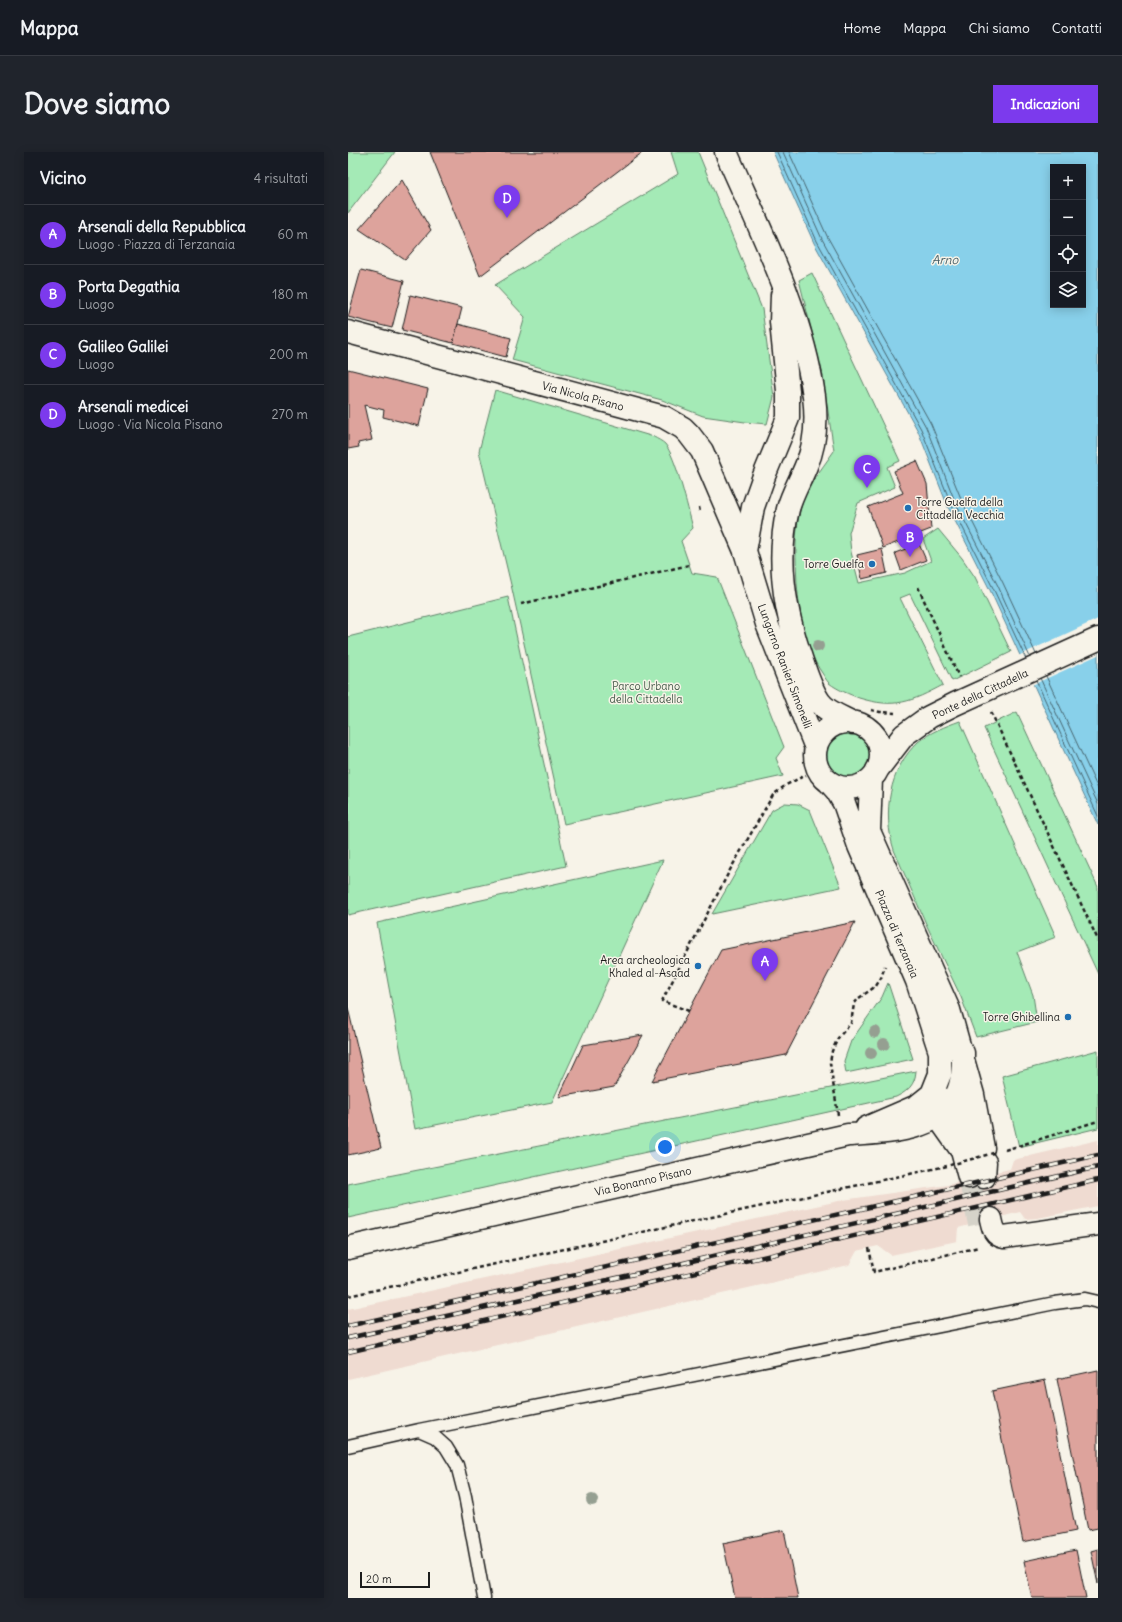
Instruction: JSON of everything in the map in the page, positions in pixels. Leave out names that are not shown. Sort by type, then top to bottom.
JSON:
[{"type":"main road","name":"Lungarno Ranieri Simonelli","points":[[726,152],[760,227],[792,306],[800,331],[814,396],[816,417],[813,443],[810,455],[793,494],[784,527],[782,578],[786,606],[794,638],[807,676],[819,701],[831,711],[853,723]]},
{"type":"main road","name":"Lungarno Ranieri Simonelli","points":[[782,282],[781,322],[788,391],[788,418],[753,507],[745,551],[767,624],[816,748]]},
{"type":"main road","name":"Via Nicola Pisano","points":[[348,332],[664,417],[689,434],[702,451],[745,551]]},
{"type":"main road","name":"Ponte della Cittadella","points":[[874,774],[898,741],[920,723],[955,704],[1020,676],[1098,639]]},
{"type":"main road","points":[[842,723],[853,723],[869,730],[880,747],[881,759],[874,774],[859,786],[848,788],[818,780],[818,770],[815,757],[816,748],[822,736],[829,728],[842,723]]},
{"type":"main road","name":"Piazza di Terzanaia","points":[[874,774],[869,831],[949,1010],[973,1094],[981,1162]]},
{"type":"main road","name":"Piazza di Terzanaia","points":[[818,780],[837,791],[844,803],[859,846],[917,981],[938,1044],[941,1063],[940,1105]]},
{"type":"main road","points":[[843,1128],[917,1106],[940,1105],[956,1096],[961,1082],[963,1068],[962,1053]]},
{"type":"main road","points":[[940,1105],[962,1151],[981,1162]]},
{"type":"main road","name":"Via Bonanno Pisano","points":[[348,1248],[843,1128]]},
{"type":"main road","points":[[990,1227],[1022,1236],[1098,1224]]},
{"type":"lane","points":[[348,1446],[419,1430],[1055,1303],[1085,1299],[1098,1302]]},
{"type":"lane","points":[[419,1430],[440,1441],[457,1465],[465,1496],[484,1598]]},
{"type":"path","points":[[698,507],[700,512]]},
{"type":"path","points":[[521,604],[689,566]]},
{"type":"path","points":[[918,587],[958,674]]},
{"type":"path","points":[[991,712],[1098,940]]},
{"type":"path","points":[[689,1011],[662,1001],[730,870],[773,795],[786,785],[806,774],[818,780]]},
{"type":"path","points":[[843,1128],[830,1063],[832,1051],[838,1038],[851,1023],[854,1004],[859,998],[876,986],[881,978],[886,960]]},
{"type":"path","points":[[348,1296],[943,1167],[981,1162],[1098,1121]]},
{"type":"path","points":[[868,1248],[874,1272],[990,1245],[990,1227]]},
{"type":"shaded area","points":[[1098,1140],[1098,1206],[1038,1218],[1025,1219],[1020,1212],[958,1228],[957,1241],[891,1255],[878,1246],[857,1251],[849,1265],[348,1379],[348,1309],[843,1200],[948,1185],[981,1175],[1010,1169],[1013,1160]]},
{"type":"green space","points":[[348,152],[395,152],[348,213]]},
{"type":"green space","points":[[671,152],[698,152],[762,309],[774,397],[767,424],[703,416],[662,400],[512,360],[525,317],[495,285],[678,174]]},
{"type":"green space","points":[[812,273],[900,461],[887,467],[895,487],[858,503],[849,533],[851,552],[859,583],[905,573],[931,561],[923,539],[938,529],[962,558],[975,577],[1011,652],[952,681],[910,594],[900,598],[943,685],[921,696],[902,702],[883,703],[859,698],[836,688],[829,683],[816,663],[807,642],[804,630],[797,584],[796,548],[798,520],[802,503],[810,487],[834,451],[822,372],[799,280]]},
{"type":"green space","name":"Parco Urbano della Cittadella","points":[[495,390],[654,437],[665,444],[677,471],[693,528],[681,541],[692,573],[717,577],[784,747],[776,758],[783,776],[564,824],[512,589],[479,451]]},
{"type":"green space","points":[[508,597],[566,866],[348,915],[348,637]]},
{"type":"green space","points":[[1017,712],[1098,887],[1098,974],[984,728]]},
{"type":"green space","points":[[960,721],[1056,937],[1017,952],[1033,995],[1037,1022],[976,1037],[961,997],[927,926],[894,850],[890,836],[889,821],[889,807],[894,778],[908,753],[918,742],[928,735]]},
{"type":"green space","points":[[847,729],[858,731],[866,736],[872,744],[875,755],[862,778],[848,781],[837,778],[829,772],[824,763],[823,753],[826,743],[834,735]]},
{"type":"green space","points":[[785,803],[798,804],[810,810],[841,887],[712,914],[772,810]]},
{"type":"green space","points":[[663,860],[552,1102],[415,1129],[377,923]]},
{"type":"green space","points":[[888,983],[913,1059],[846,1073],[844,1061],[851,1041],[882,997]]},
{"type":"green space","points":[[1098,1050],[1098,1128],[1019,1147],[1002,1076]]},
{"type":"green space","points":[[916,1071],[914,1080],[910,1087],[896,1097],[348,1218],[348,1184]]},
{"type":"water","name":"Arno","points":[[773,152],[1098,152],[1098,825],[990,590],[948,507],[918,431],[814,243]]},
{"type":"pier","points":[[1098,619],[1098,655],[1032,685],[1018,656]]},
{"type":"building","points":[[430,152],[643,152],[480,276]]},
{"type":"building","points":[[402,180],[431,230],[405,260],[359,229]]},
{"type":"building","points":[[361,270],[404,281],[392,328],[348,317]]},
{"type":"building","points":[[410,295],[462,308],[453,343],[402,330]]},
{"type":"building","points":[[458,324],[511,338],[506,357],[453,343]]},
{"type":"building","points":[[348,369],[428,389],[419,426],[383,417],[384,410],[364,405],[372,440],[358,443],[359,447],[348,449]]},
{"type":"building","points":[[917,461],[927,484],[931,529],[883,548],[868,507],[903,493],[894,471]]},
{"type":"building","points":[[919,544],[926,560],[901,570],[895,553]]},
{"type":"building","name":"Torre Guelfa","points":[[882,549],[887,573],[862,579],[857,555]]},
{"type":"building","points":[[855,922],[786,1055],[652,1081],[721,950]]},
{"type":"building","points":[[348,1008],[381,1148],[348,1155]]},
{"type":"building","points":[[643,1035],[614,1087],[559,1097],[583,1045]]},
{"type":"building","points":[[1098,1370],[1098,1528],[1088,1530],[1057,1379]]},
{"type":"building","points":[[1045,1380],[1076,1531],[1023,1542],[992,1391]]},
{"type":"building","points":[[784,1530],[798,1598],[735,1598],[723,1543]]},
{"type":"building","points":[[1098,1549],[1098,1584],[1091,1551]]},
{"type":"building","points":[[1076,1550],[1086,1598],[1032,1598],[1024,1561]]},
{"type":"tunnel","points":[[969,1177],[979,1224]]},
{"type":"railway","points":[[348,1326],[1098,1155]]},
{"type":"railway","points":[[348,1338],[679,1264],[1098,1167]]},
{"type":"railway","points":[[348,1352],[1098,1180]]},
{"type":"place","name":"Arsenali medicei","points":[[507,218]]},
{"type":"place","name":"Galileo Galilei","points":[[867,488]]},
{"type":"place","name":"Torre Guelfa della Cittadella Vecchia","points":[[908,508]]},
{"type":"place","name":"Porta Degathia","points":[[910,557]]},
{"type":"place","name":"Torre Guelfa","points":[[872,564]]},
{"type":"place","name":"Area archeologica Khaled al-Asaad","points":[[698,966]]},
{"type":"place","name":"Arsenali della Repubblica","points":[[765,981]]},
{"type":"place","name":"Torre Ghibellina","points":[[1068,1017]]}]
